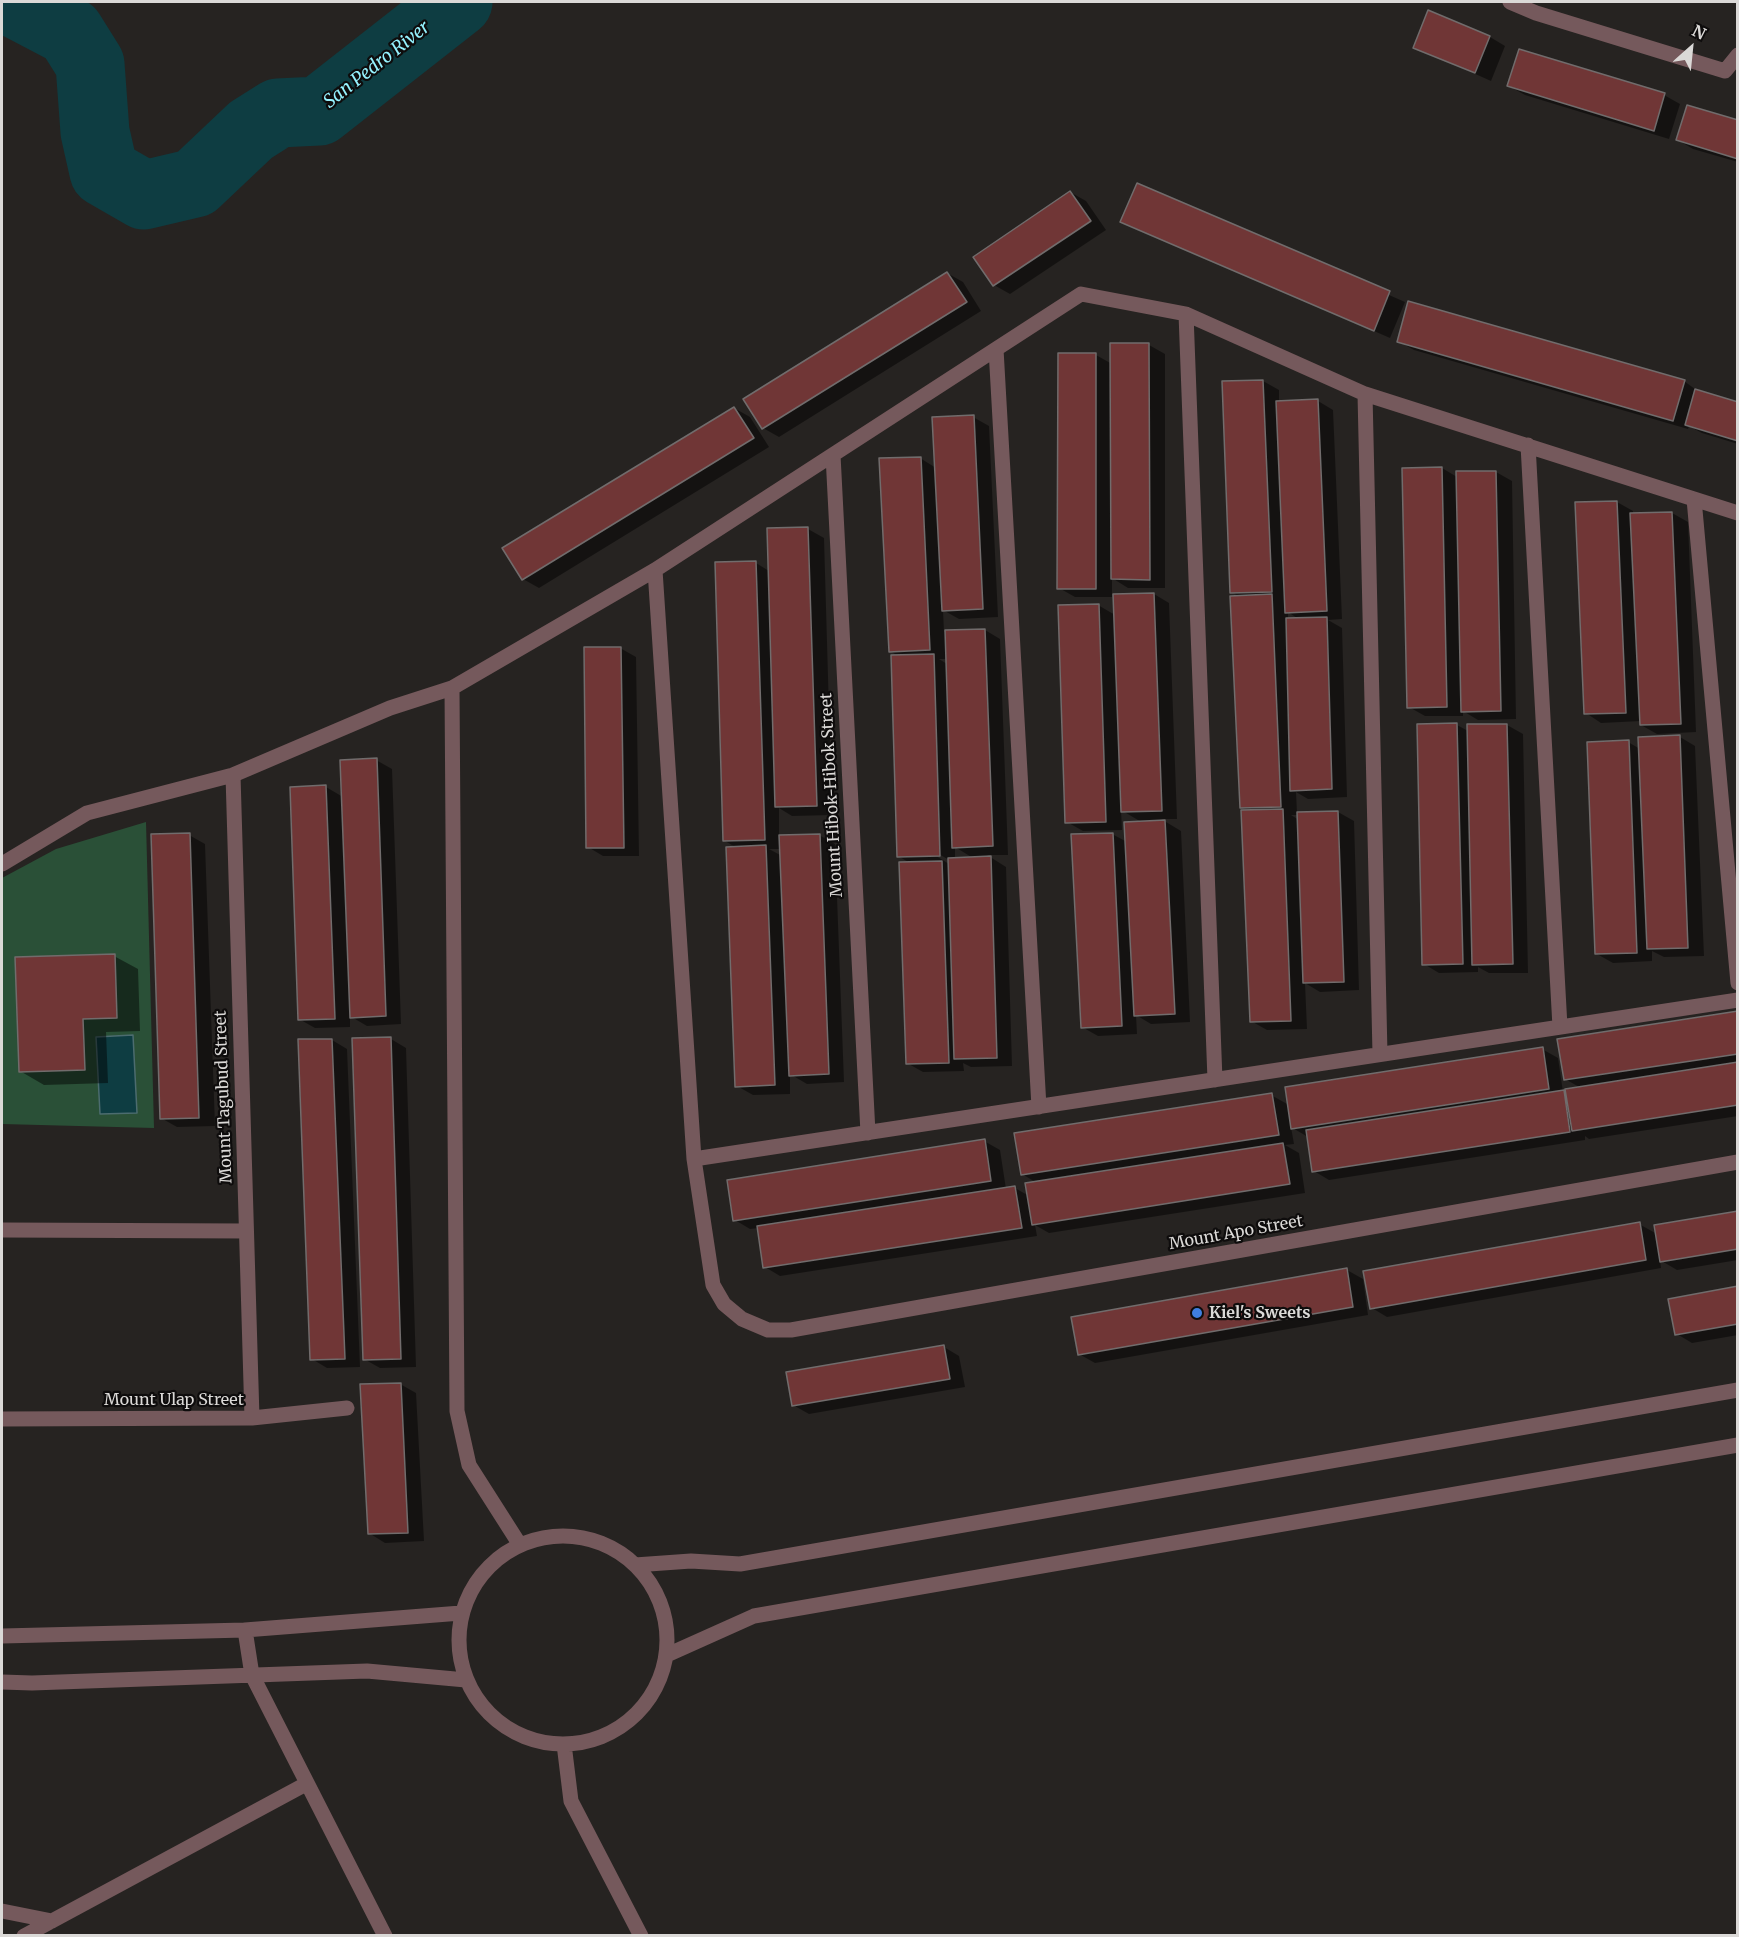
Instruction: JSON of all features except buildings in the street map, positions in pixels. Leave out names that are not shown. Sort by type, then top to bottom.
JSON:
[{"type":"street","points":[[1510,2],[1539,7],[1731,73],[1737,54]]},
{"type":"street","points":[[2,864],[87,813],[233,775],[390,708],[452,688],[655,570],[1081,294],[1186,314],[1365,394],[1737,513]]},
{"type":"street","points":[[1186,314],[1215,1080]]},
{"type":"street","points":[[996,349],[1039,1107]]},
{"type":"street","points":[[1365,394],[1380,1054]]},
{"type":"street","points":[[1527,445],[1560,1027]]},
{"type":"street","name":"Mount Hibok-Hibok Street","points":[[833,455],[868,1133]]},
{"type":"street","points":[[1694,499],[1737,983]]},
{"type":"street","points":[[655,570],[694,1159],[1737,1000]]},
{"type":"street","points":[[452,688],[457,1411],[468,1465],[520,1545]]},
{"type":"street","name":"Mount Tagubud Street","points":[[233,775],[252,1418]]},
{"type":"street","name":"Mount Apo Street","points":[[694,1159],[713,1285],[724,1304],[742,1319],[768,1330],[791,1330],[1737,1162]]},
{"type":"street","points":[[2,1230],[246,1231]]},
{"type":"street","points":[[635,1565],[692,1561],[740,1564],[1737,1390]]},
{"type":"street","name":"Mount Ulap Street","points":[[2,1419],[252,1418],[347,1408]]},
{"type":"street","points":[[667,1655],[754,1616],[1737,1445]]},
{"type":"street","points":[[550,1536],[580,1537],[610,1547],[635,1565],[654,1590],[666,1622],[667,1655],[657,1688],[637,1715],[609,1735],[576,1744],[564,1744],[542,1743],[510,1730],[484,1709],[466,1680],[458,1647],[461,1613],[474,1585],[494,1561],[520,1545],[550,1536]]},
{"type":"street","points":[[2,1636],[245,1630],[461,1613]]},
{"type":"street","points":[[245,1630],[252,1675],[385,1935]]},
{"type":"street","points":[[2,1682],[32,1683],[367,1671],[466,1680]]},
{"type":"street","points":[[564,1744],[571,1801],[640,1935]]},
{"type":"street","points":[[24,1935],[306,1784]]},
{"type":"street","points":[[2,1911],[52,1921]]},
{"type":"green space","points":[[146,822],[154,1128],[2,1124],[2,878],[56,849]]},
{"type":"water","points":[[133,1035],[137,1113],[100,1114],[96,1037]]},
{"type":"waterway","name":"San Pedro River","points":[[13,2],[70,32],[90,64],[95,132],[104,172],[144,195],[195,183],[251,130],[278,113],[319,111],[458,2]]},
{"type":"place","name":"Kiel's Sweets","points":[[1197,1313]]}]
